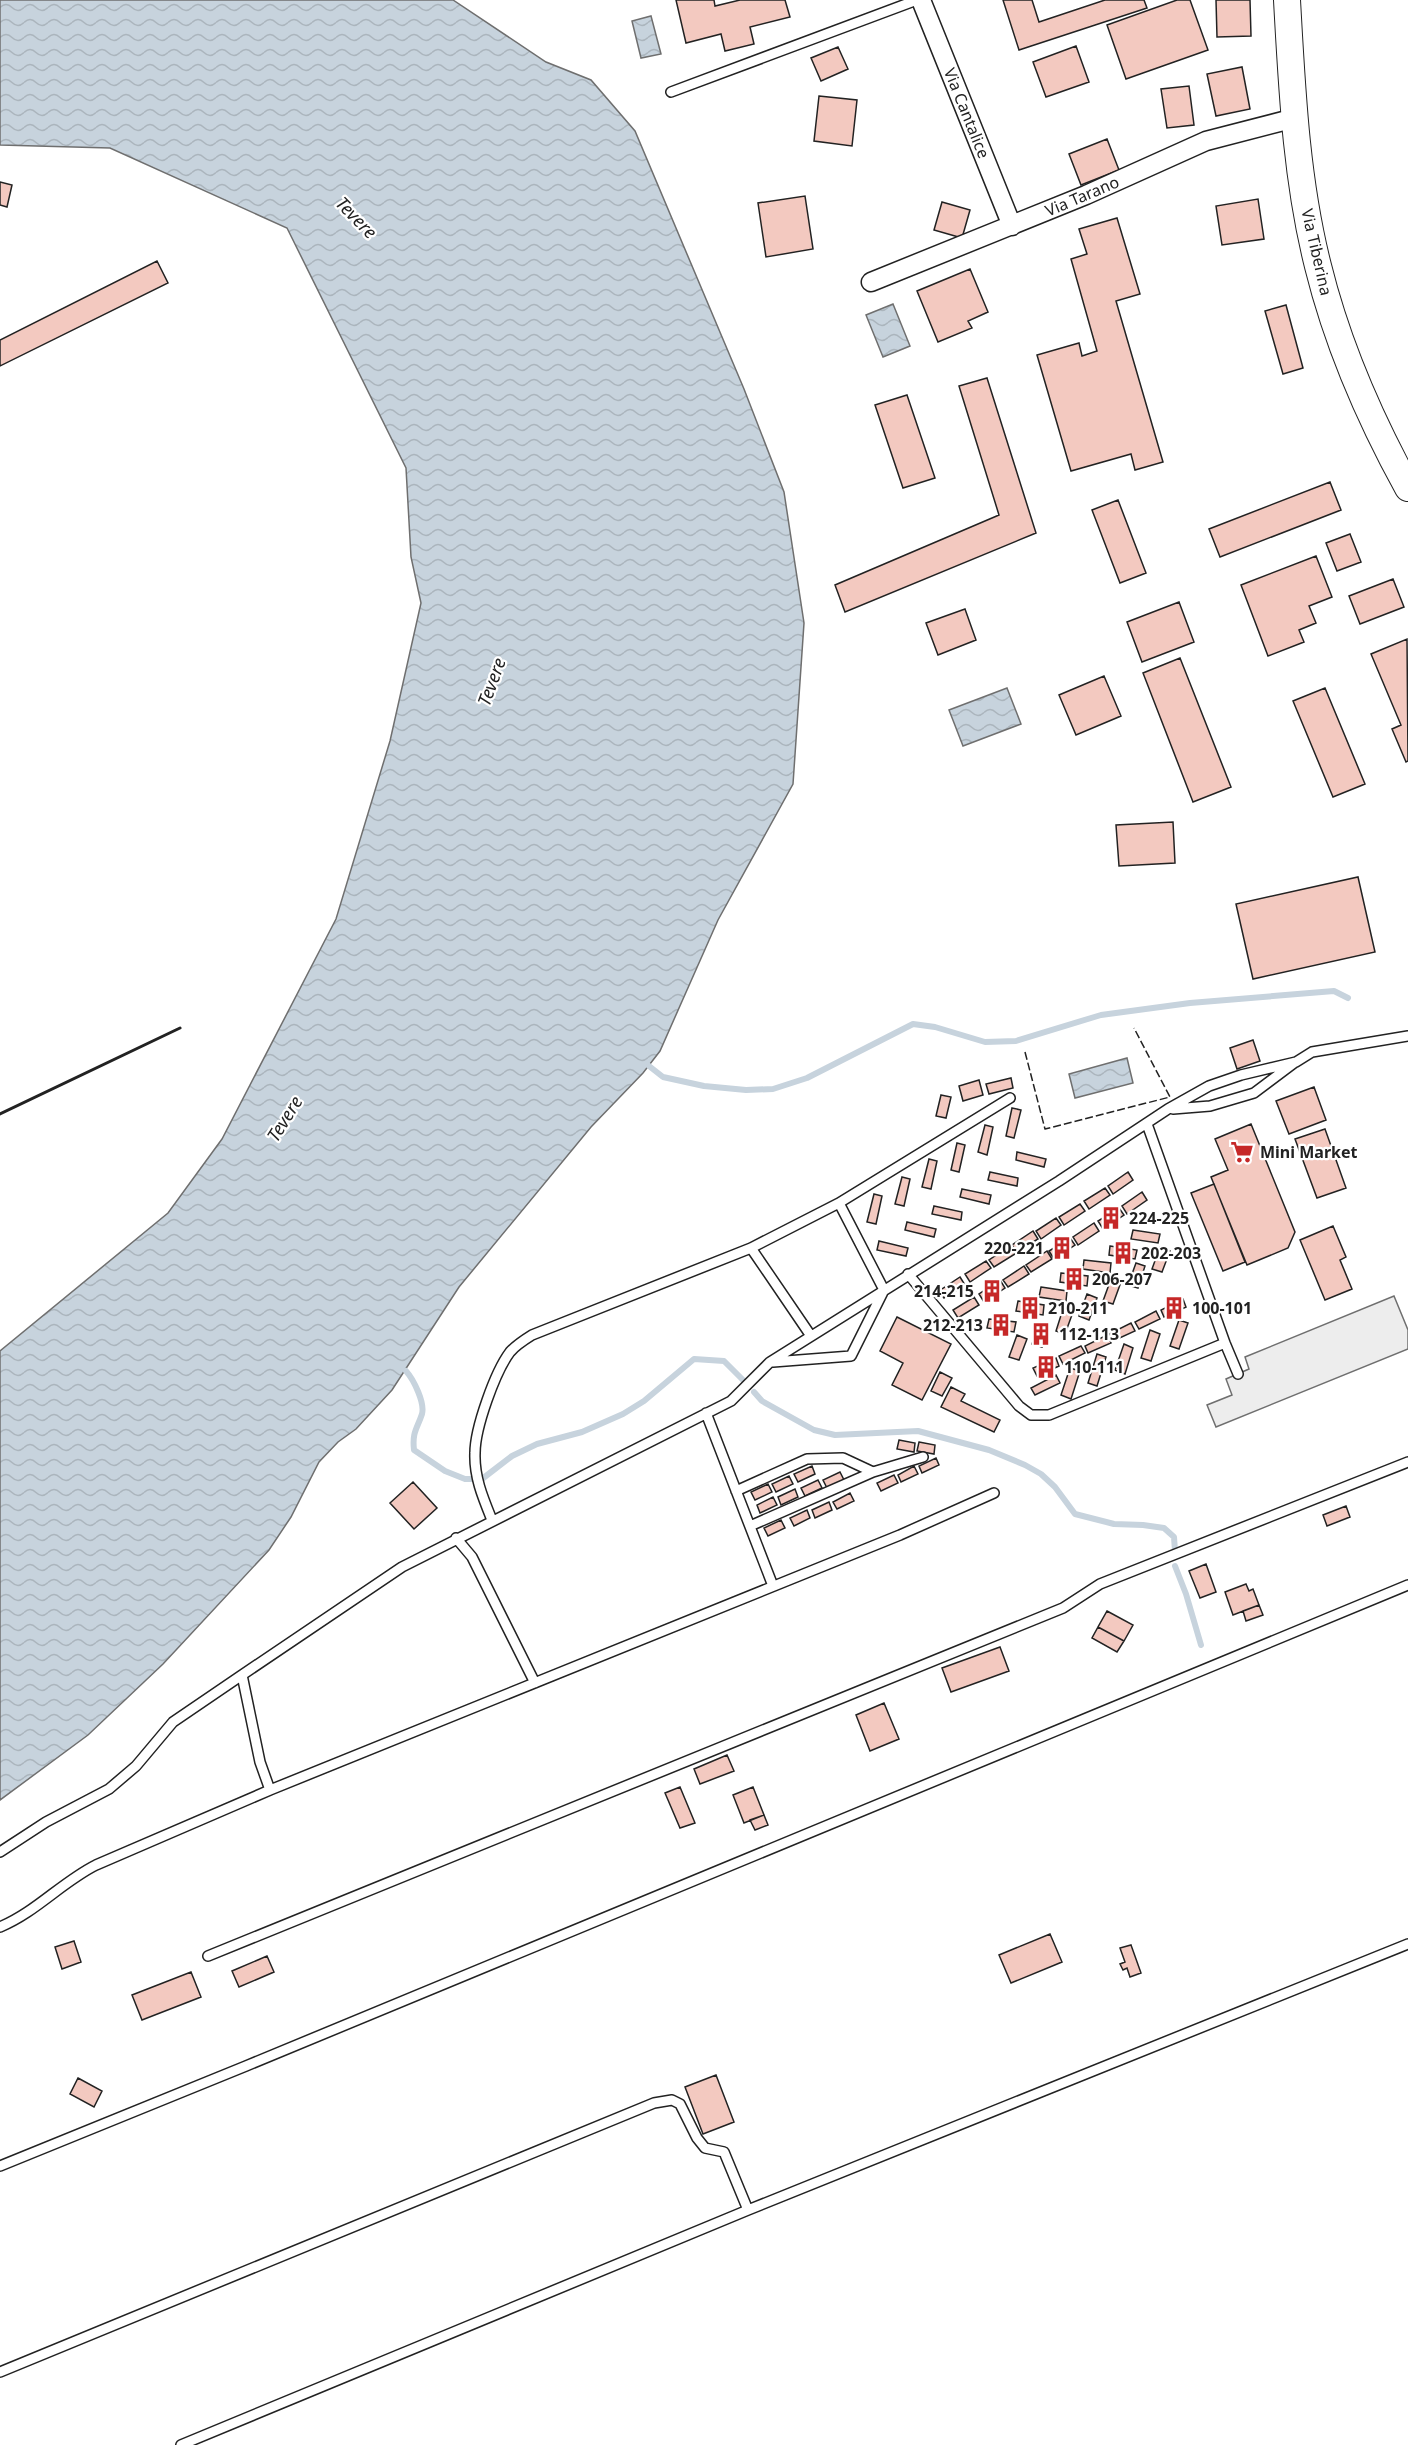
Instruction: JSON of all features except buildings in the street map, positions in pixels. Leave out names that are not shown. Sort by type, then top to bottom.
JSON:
[{"type":"main road","name":"Via Tiberina","points":[[1287,0],[1299,164],[1310,228],[1330,308],[1376,425],[1408,488]]},
{"type":"street","name":"Via Cantalice","points":[[919,0],[1012,225]]},
{"type":"street","name":"Via Tarano","points":[[872,282],[1086,195],[1206,141],[1295,118]]},
{"type":"lane","points":[[671,93],[919,0]]},
{"type":"lane","points":[[1168,1109],[1210,1106],[1254,1092],[1312,1052],[1408,1036]]},
{"type":"lane","points":[[0,1852],[46,1822],[113,1785],[136,1766],[173,1722],[402,1567],[730,1401],[770,1362],[1168,1109],[1209,1086],[1241,1075],[1296,1062]]},
{"type":"lane","points":[[492,1520],[476,1473],[474,1451],[479,1425],[489,1396],[509,1353],[532,1335],[751,1248],[839,1203],[1010,1098]]},
{"type":"lane","points":[[1147,1124],[1238,1374]]},
{"type":"lane","points":[[839,1203],[884,1290]]},
{"type":"lane","points":[[751,1248],[811,1336]]},
{"type":"lane","points":[[908,1274],[1019,1406],[1031,1415],[1049,1415],[1225,1343]]},
{"type":"lane","points":[[770,1362],[851,1356],[884,1290]]},
{"type":"lane","points":[[706,1413],[773,1586]]},
{"type":"lane","points":[[750,1526],[873,1472],[923,1457]]},
{"type":"lane","points":[[736,1491],[807,1459],[843,1458],[873,1472]]},
{"type":"lane","points":[[208,1956],[1063,1608],[1100,1584],[1408,1462]]},
{"type":"lane","points":[[0,1927],[20,1917],[87,1870],[270,1790],[900,1535],[994,1493]]},
{"type":"lane","points":[[456,1538],[472,1557],[535,1683]]},
{"type":"lane","points":[[0,2166],[1408,1585]]},
{"type":"lane","points":[[242,1676],[260,1762],[270,1790]]},
{"type":"lane","points":[[181,2445],[748,2210],[1408,1944]]},
{"type":"lane","points":[[0,2372],[654,2103],[672,2100],[680,2104],[705,2148],[724,2152],[748,2210]]},
{"type":"shaded area","points":[[1394,1296],[1408,1330],[1408,1349],[1216,1427],[1207,1405],[1232,1395],[1226,1379],[1249,1369],[1245,1357]]},
{"type":"water","name":"Tevere","points":[[0,0],[453,0],[546,62],[591,80],[635,131],[744,389],[784,492],[804,623],[793,784],[718,920],[660,1051],[643,1073],[591,1127],[459,1287],[392,1390],[356,1429],[338,1442],[319,1462],[291,1517],[269,1550],[163,1664],[88,1735],[0,1800],[0,1351],[168,1213],[222,1139],[336,919],[390,741],[421,603],[411,557],[406,468],[287,228],[110,148],[0,145]]},
{"type":"water","points":[[651,16],[661,54],[641,58],[632,21]]},
{"type":"water","points":[[893,304],[910,346],[883,357],[866,315]]},
{"type":"water","points":[[1007,688],[1021,724],[963,746],[949,710]]},
{"type":"water","points":[[1127,1058],[1133,1083],[1075,1098],[1069,1074]]},
{"type":"waterway","points":[[649,1066],[663,1077],[704,1086],[746,1090],[773,1089],[807,1078],[913,1024],[935,1027],[985,1042],[1016,1041],[1101,1015],[1190,1003],[1334,991],[1348,998]]},
{"type":"waterway","points":[[406,1371],[418,1392],[423,1409],[414,1435],[414,1450],[445,1471],[465,1479],[482,1479],[512,1456],[537,1444],[582,1432],[623,1414],[644,1401],[694,1359],[724,1361],[744,1381]]},
{"type":"waterway","points":[[754,1392],[762,1401],[814,1430],[835,1435],[918,1431],[989,1450],[1041,1474],[1055,1487],[1075,1514],[1114,1524],[1164,1528],[1174,1537],[1175,1551]]},
{"type":"waterway","points":[[1175,1566],[1201,1645]]},
{"type":"fence","points":[[1025,1052],[1045,1129],[1170,1097],[1134,1028]]},
{"type":"wall","points":[[0,1114],[180,1028]]},
{"type":"place","name":"Mini Market","points":[[1242,1152]]},
{"type":"place","name":"224-225","points":[[1111,1218]]},
{"type":"place","name":"220-221","points":[[1062,1248]]},
{"type":"place","name":"202-203","points":[[1123,1253]]},
{"type":"place","name":"206-207","points":[[1074,1279]]},
{"type":"place","name":"214-215","points":[[992,1291]]},
{"type":"place","name":"210-211","points":[[1030,1308]]},
{"type":"place","name":"100-101","points":[[1174,1308]]},
{"type":"place","name":"212-213","points":[[1001,1325]]},
{"type":"place","name":"112-113","points":[[1041,1334]]},
{"type":"place","name":"110-111","points":[[1046,1367]]}]
